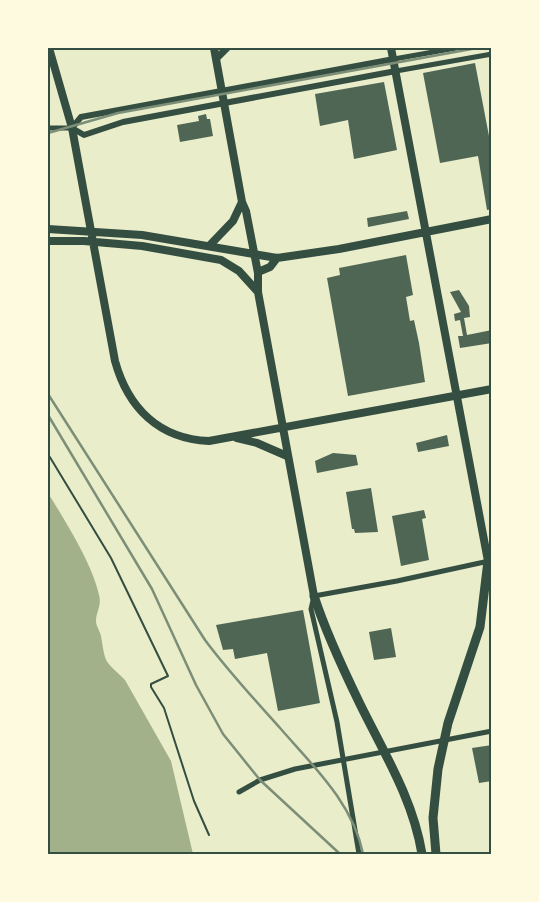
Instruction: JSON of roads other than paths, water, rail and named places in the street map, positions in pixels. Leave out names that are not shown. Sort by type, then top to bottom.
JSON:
[{"type":"highway","points":[[436,854],[433,818],[442,747],[456,694],[480,628],[490,563]]},
{"type":"highway","points":[[314,596],[322,621],[360,704],[404,792],[415,824],[422,854]]},
{"type":"main road","points":[[48,48],[72,128],[110,340],[128,395],[151,422],[170,433],[203,441],[236,437],[281,427],[492,389]]},
{"type":"main road","points":[[214,48],[242,202],[258,272],[258,292],[281,427],[314,596]]},
{"type":"main road","points":[[216,59],[227,48]]},
{"type":"main road","points":[[391,48],[490,563]]},
{"type":"main road","points":[[210,245],[233,221],[242,202]]},
{"type":"main road","points":[[48,229],[112,231],[169,238],[277,258],[339,249],[492,219]]},
{"type":"main road","points":[[48,241],[84,240],[117,243],[221,260],[239,271],[258,292]]},
{"type":"main road","points":[[258,272],[270,267],[277,258]]},
{"type":"main road","points":[[236,437],[257,443],[287,456]]},
{"type":"street","points":[[72,128],[81,117],[456,48]]},
{"type":"street","points":[[48,128],[72,128],[84,135],[123,122],[492,54]]},
{"type":"street","points":[[359,854],[343,760],[312,609],[314,596],[490,563]]},
{"type":"street","points":[[239,792],[260,780],[295,768],[492,732]]},
{"type":"railway","points":[[48,133],[118,113],[477,48]]},
{"type":"railway","points":[[48,394],[205,640],[241,685],[318,771],[341,802],[358,836],[363,854]]},
{"type":"railway","points":[[48,415],[152,589],[196,685],[223,734],[260,780],[340,854]]}]
